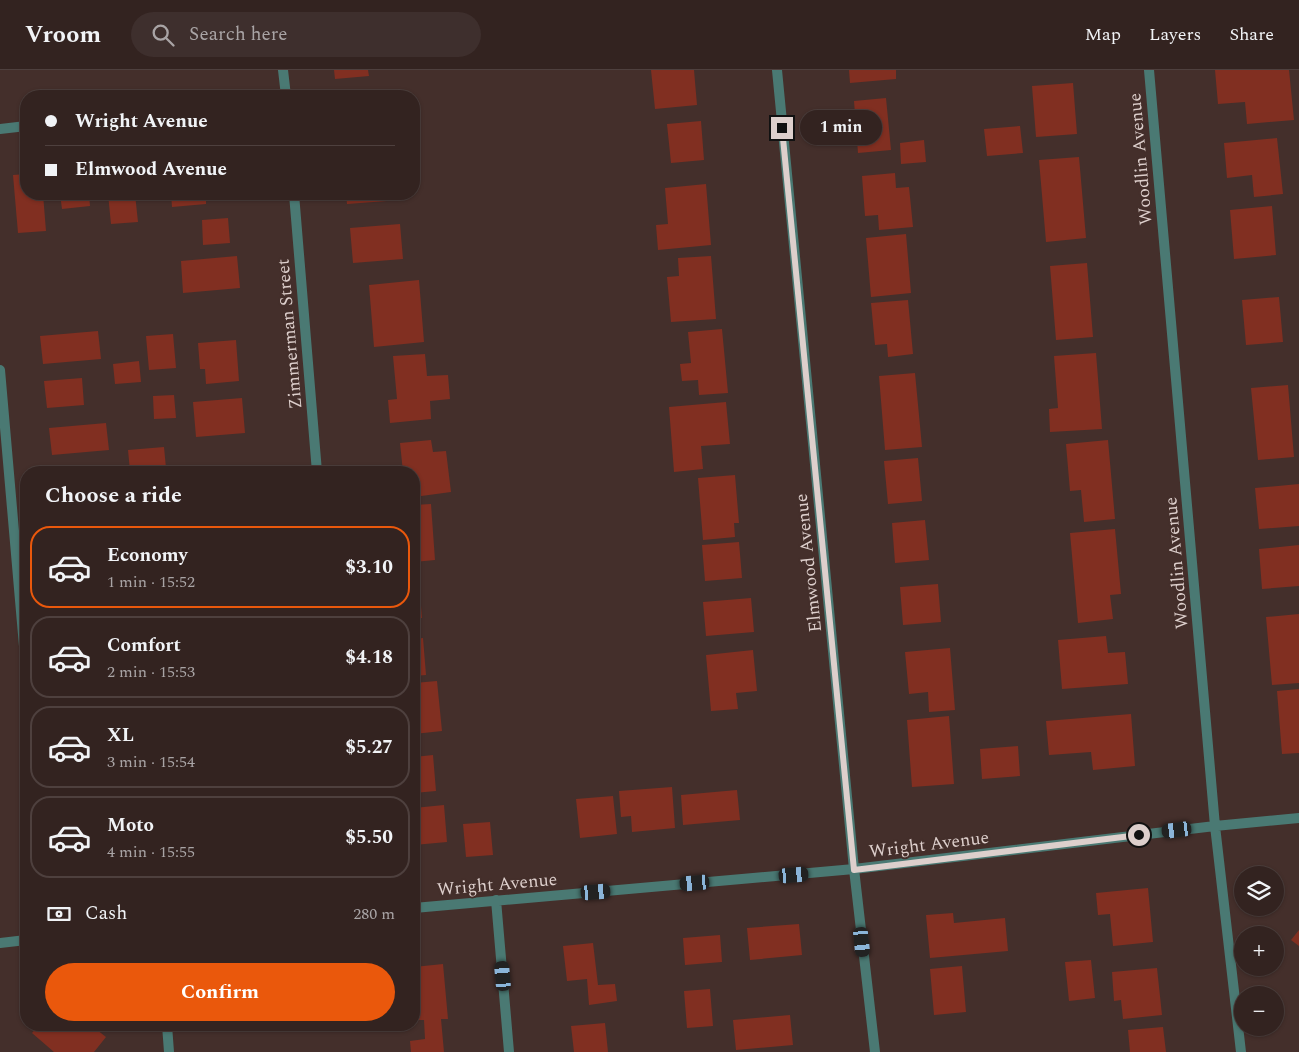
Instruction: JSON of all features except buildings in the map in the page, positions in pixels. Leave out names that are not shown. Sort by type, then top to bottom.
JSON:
[{"type":"street","points":[[284,70],[286,90]]},
{"type":"street","name":"Elmwood Avenue","points":[[777,70],[854,870],[875,1052]]},
{"type":"street","name":"Woodlin Avenue","points":[[1149,70],[1215,826],[1241,1052]]},
{"type":"street","points":[[0,129],[20,127]]},
{"type":"street","name":"Zimmerman Street","points":[[294,200],[317,466]]},
{"type":"street","points":[[0,370],[20,600]]},
{"type":"street","name":"Wright Avenue","points":[[420,907],[854,870],[1215,826],[1299,818]]},
{"type":"street","points":[[496,900],[510,1052]]},
{"type":"street","points":[[0,942],[20,940]]},
{"type":"street","points":[[167,1031],[169,1052]]},
{"type":"route","points":[[782,128],[854,870],[1139,835]]}]
